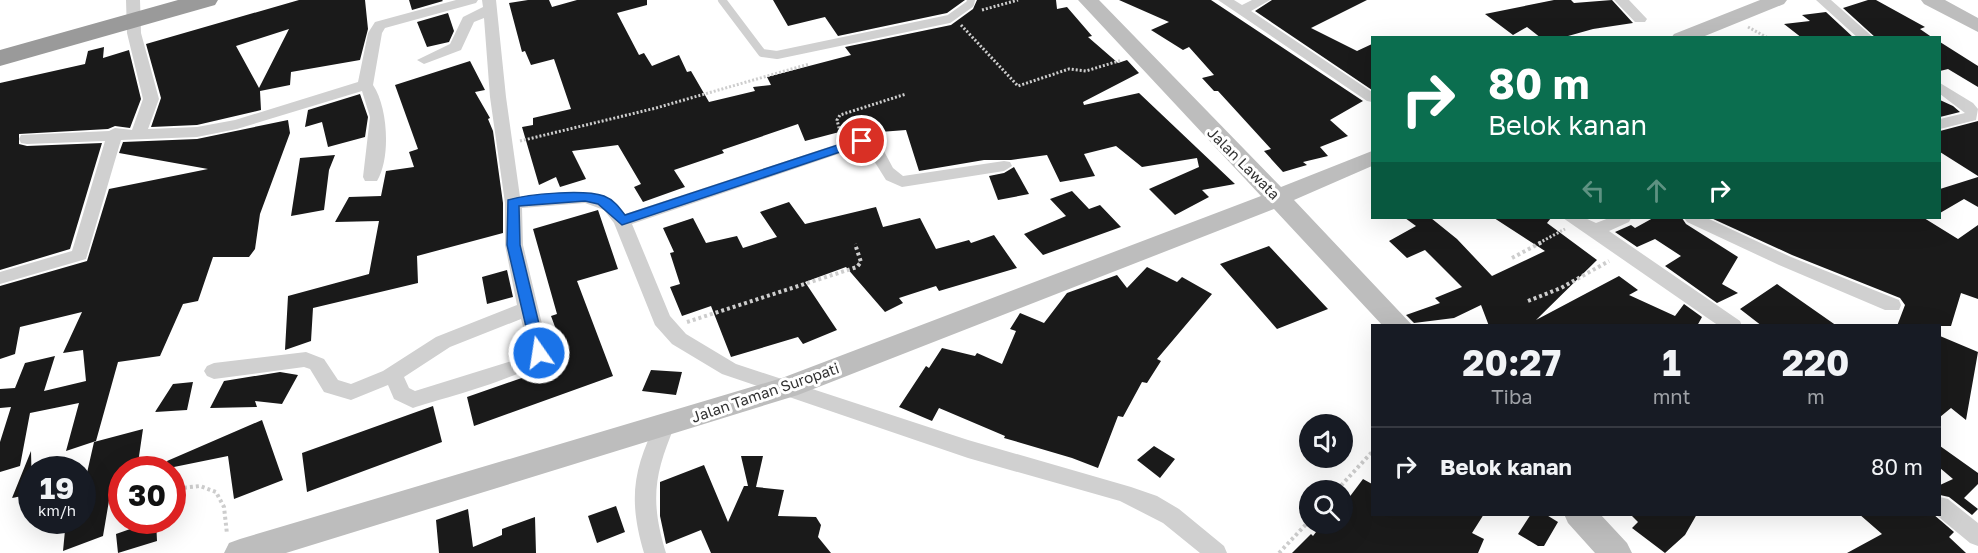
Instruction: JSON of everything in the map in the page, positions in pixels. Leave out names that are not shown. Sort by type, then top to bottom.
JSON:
[{"type":"highway","points":[[0,58],[134,10],[206,0]]},
{"type":"street","points":[[365,85],[375,33],[380,25],[471,0]]},
{"type":"street","name":"Jalan Lawata","points":[[1088,0],[1398,324]]},
{"type":"street","points":[[1225,0],[1371,97]]},
{"type":"street","points":[[1242,10],[1263,0]]},
{"type":"street","points":[[1621,0],[1640,19]]},
{"type":"street","points":[[1686,36],[1777,0]]},
{"type":"street","points":[[1931,0],[1978,26]]},
{"type":"street","points":[[1831,2],[1865,36]]},
{"type":"street","points":[[393,373],[401,393],[413,400],[519,366],[539,353],[514,245],[513,203],[490,4],[468,20],[456,47],[424,60]]},
{"type":"street","points":[[134,10],[134,33],[151,99],[138,134]]},
{"type":"street","points":[[27,139],[197,132],[237,124],[365,85]]},
{"type":"street","points":[[365,85],[372,93],[378,115],[371,177]]},
{"type":"street","points":[[1941,89],[1973,113],[1971,117],[1941,124]]},
{"type":"street","points":[[0,278],[80,255],[115,134]]},
{"type":"street","points":[[622,221],[843,145],[862,141],[870,142],[888,173],[902,182],[1004,166]]},
{"type":"street","name":"Jalan Taman Suropati","points":[[233,547],[664,425],[788,387],[1278,198],[1371,158]]},
{"type":"street","points":[[513,203],[585,197],[601,200],[610,206],[622,221],[662,320],[679,339],[729,369],[788,387],[957,446],[1123,493],[1149,503],[1171,516],[1216,553]]},
{"type":"street","points":[[1575,219],[1596,230],[1730,324]]},
{"type":"street","points":[[1596,230],[1621,219]]},
{"type":"street","points":[[1695,219],[1785,261],[1892,305]]},
{"type":"street","points":[[214,371],[306,359],[317,364],[325,380],[331,386],[351,392],[393,373],[453,338],[527,309]]},
{"type":"street","points":[[656,553],[644,510],[642,486],[646,469],[664,425]]},
{"type":"street","points":[[1941,507],[1978,536]]},
{"type":"street","points":[[1581,516],[1616,553]]},
{"type":"lane","points":[[722,0],[762,53],[777,55],[943,20],[970,4],[971,0]]},
{"type":"path","points":[[952,28],[963,25],[1018,86],[1069,69],[1086,71],[1139,55]]},
{"type":"path","points":[[505,145],[656,108],[820,61]]},
{"type":"path","points":[[843,145],[837,120],[840,115],[906,94]]},
{"type":"path","points":[[1512,258],[1575,219]]},
{"type":"path","points":[[669,329],[857,267],[861,262],[855,244]]},
{"type":"path","points":[[1528,301],[1561,288],[1626,252]]},
{"type":"path","points":[[1346,480],[1371,453]]},
{"type":"path","points":[[186,488],[213,489],[221,497],[233,547]]},
{"type":"path","points":[[1279,553],[1299,532]]},
{"type":"building","points":[[299,0],[365,0],[368,29],[360,60],[291,72],[290,85],[260,91],[261,110],[197,125],[151,127],[161,98],[146,44]],"holes":[[[289,29],[259,88],[236,46]]]},
{"type":"building","points":[[409,0],[442,0],[443,1],[412,10]]},
{"type":"building","points":[[549,0],[552,7],[577,0],[647,0],[647,5],[617,13],[639,55],[644,53],[652,66],[679,55],[687,72],[691,71],[709,102],[755,91],[753,87],[771,85],[767,77],[851,55],[845,47],[951,25],[973,9],[977,0],[1056,0],[1057,9],[1067,7],[1092,36],[1088,37],[1118,63],[1127,60],[1139,73],[1083,102],[1084,105],[1139,93],[1235,184],[1202,190],[1209,197],[1175,215],[1149,189],[1199,167],[1197,158],[1142,167],[1116,146],[1084,154],[1095,176],[1060,182],[1047,155],[1011,160],[984,160],[919,171],[906,130],[880,132],[873,120],[847,130],[805,141],[798,124],[722,150],[724,153],[674,170],[685,187],[643,202],[634,187],[641,184],[618,145],[572,151],[586,179],[560,187],[556,177],[539,185],[522,127],[533,125],[533,118],[571,109],[554,59],[531,65],[525,51],[522,52],[509,3]]},
{"type":"building","points":[[773,0],[965,0],[947,13],[838,36],[825,17],[788,26]]},
{"type":"building","points":[[1119,0],[1211,0],[1363,101],[1330,120],[1348,136],[1320,147],[1328,156],[1303,162],[1307,165],[1283,172],[1264,151],[1271,149],[1218,91],[1214,91],[1202,78],[1214,75],[1189,47],[1183,50],[1151,30],[1169,22]]},
{"type":"building","points":[[1272,0],[1367,0],[1311,28],[1357,51],[1371,44],[1371,89],[1255,11]]},
{"type":"building","points":[[1554,0],[1571,0],[1574,3],[1612,0],[1633,23],[1593,29],[1568,36],[1538,36],[1527,27],[1513,35],[1485,14]]},
{"type":"building","points":[[1868,0],[1876,0],[1925,27],[1920,29],[1930,36],[1874,36],[1843,8]]},
{"type":"building","points":[[1826,12],[1852,36],[1799,36],[1784,24],[1810,21],[1802,15]]},
{"type":"building","points":[[448,13],[454,31],[449,42],[427,47],[417,22]]},
{"type":"building","points":[[1941,43],[1978,66],[1978,87],[1948,69],[1941,71]]},
{"type":"building","points":[[104,47],[103,58],[129,50],[141,99],[130,128],[115,126],[108,129],[19,134],[19,144],[27,146],[102,143],[70,249],[0,270],[0,83],[85,64],[88,51]]},
{"type":"building","points":[[470,61],[485,90],[475,92],[490,118],[488,119],[493,131],[503,203],[503,233],[417,256],[418,283],[313,308],[311,341],[285,350],[288,296],[369,274],[379,221],[335,222],[349,197],[381,196],[386,171],[414,167],[409,152],[418,149],[395,85]]},
{"type":"building","points":[[360,94],[368,117],[365,137],[328,147],[322,122],[305,127],[308,110]]},
{"type":"building","points":[[1941,100],[1953,106],[1960,112],[1941,117]]},
{"type":"building","points":[[288,120],[290,133],[260,214],[255,249],[249,257],[213,257],[198,301],[183,304],[160,356],[118,362],[96,441],[66,451],[79,403],[30,413],[22,456],[18,456],[18,467],[0,472],[0,442],[11,407],[0,408],[0,389],[15,388],[25,363],[55,356],[44,391],[86,381],[83,350],[63,353],[82,312],[20,327],[15,354],[0,359],[0,286],[87,261],[109,189],[208,169],[119,153],[123,142],[197,139]]},
{"type":"building","points":[[1978,121],[1978,176],[1941,153],[1941,131]]},
{"type":"building","points":[[335,155],[329,170],[324,210],[291,216],[300,158]]},
{"type":"building","points":[[1014,167],[1029,194],[998,200],[989,176],[1004,173]]},
{"type":"building","points":[[1978,177],[1978,207],[1964,199],[1941,212],[1941,189]]},
{"type":"building","points":[[1072,191],[1089,209],[1100,205],[1121,227],[1043,255],[1024,234],[1066,216],[1050,199]]},
{"type":"building","points":[[789,202],[805,224],[876,207],[883,227],[920,218],[936,249],[969,240],[971,243],[994,235],[1017,268],[939,291],[936,286],[899,298],[903,303],[885,312],[846,267],[805,282],[837,330],[803,344],[798,337],[731,357],[711,306],[682,316],[670,287],[680,284],[670,253],[674,252],[663,228],[693,218],[706,243],[737,236],[743,248],[777,237],[760,212]]},
{"type":"building","points":[[598,210],[618,269],[577,281],[613,376],[474,426],[467,397],[568,362],[551,316],[557,314],[533,229]]},
{"type":"building","points":[[1406,219],[1432,219],[1457,239],[1492,276],[1545,251],[1496,219],[1550,219],[1547,223],[1597,260],[1536,320],[1619,276],[1638,290],[1629,295],[1675,316],[1684,304],[1702,317],[1698,324],[1488,324],[1481,305],[1454,318],[1414,323],[1406,315],[1440,303],[1435,298],[1462,287],[1425,250],[1407,258],[1389,241],[1416,226]]},
{"type":"building","points":[[1651,219],[1683,219],[1686,224],[1738,257],[1722,284],[1738,293],[1717,303],[1665,266],[1681,256],[1655,239],[1637,247],[1615,232],[1631,225],[1635,228]]},
{"type":"building","points":[[1713,219],[1926,219],[1958,239],[1978,225],[1978,299],[1961,293],[1951,326],[1898,324],[1905,305],[1900,298],[1792,255]]},
{"type":"building","points":[[1269,246],[1328,309],[1277,329],[1220,264]]},
{"type":"building","points":[[1147,267],[1177,282],[1182,277],[1212,294],[1157,359],[1161,361],[1147,383],[1142,382],[1123,417],[1118,416],[1098,468],[1004,438],[1005,436],[939,408],[932,421],[899,407],[926,366],[929,368],[942,348],[975,356],[977,353],[1002,364],[1016,331],[1010,329],[1020,313],[1044,323],[1067,293],[1117,275],[1127,288]]},
{"type":"building","points":[[507,270],[513,297],[487,304],[482,277]]},
{"type":"building","points":[[1777,284],[1834,324],[1759,324],[1740,309]]},
{"type":"building","points":[[1941,336],[1978,352],[1966,420],[1951,408],[1941,416]]},
{"type":"building","points":[[651,370],[682,372],[676,395],[642,391]]},
{"type":"building","points":[[280,372],[298,375],[282,404],[255,401],[257,407],[210,408],[224,381]]},
{"type":"building","points":[[193,382],[187,410],[155,412],[173,384]]},
{"type":"building","points":[[433,406],[442,442],[307,492],[302,453]]},
{"type":"building","points":[[262,420],[283,480],[234,499],[228,456],[186,465],[186,456],[179,456]]},
{"type":"building","points":[[143,429],[139,456],[108,456],[108,506],[103,536],[63,551],[65,534],[96,534],[96,456],[91,456],[94,442]]},
{"type":"building","points":[[1154,446],[1175,459],[1160,478],[1137,460]]},
{"type":"building","points":[[1941,447],[1978,473],[1978,484],[1964,498],[1978,509],[1972,515],[1949,497],[1941,495],[1941,485],[1953,479],[1941,469]]},
{"type":"building","points":[[741,456],[763,456],[756,487],[784,490],[778,516],[816,517],[821,525],[818,537],[831,553],[711,553],[701,530],[666,544],[660,516],[660,482],[704,465],[728,522],[744,486],[748,486]]},
{"type":"building","points":[[1363,479],[1371,483],[1371,516],[1483,516],[1472,533],[1484,539],[1478,553],[1292,553],[1311,534],[1313,536],[1314,534],[1353,534],[1353,492]]},
{"type":"building","points":[[18,483],[18,497],[12,498]]},
{"type":"building","points":[[616,506],[625,532],[597,543],[588,516]]},
{"type":"building","points":[[468,509],[473,547],[502,535],[502,529],[535,517],[536,553],[439,553],[436,520]]},
{"type":"building","points":[[1530,516],[1548,516],[1558,522],[1544,546],[1538,546],[1518,534]]},
{"type":"building","points":[[1632,516],[1696,516],[1685,535],[1665,553],[1632,528],[1638,522]]},
{"type":"building","points":[[1861,516],[1935,516],[1954,532],[1949,537],[1966,553],[1847,553],[1882,534]]},
{"type":"building","points":[[116,534],[157,534],[157,541],[118,553]]},
{"type":"route","points":[[539,353],[514,245],[513,203],[585,197],[601,200],[610,206],[622,221],[843,145],[862,141]]}]
